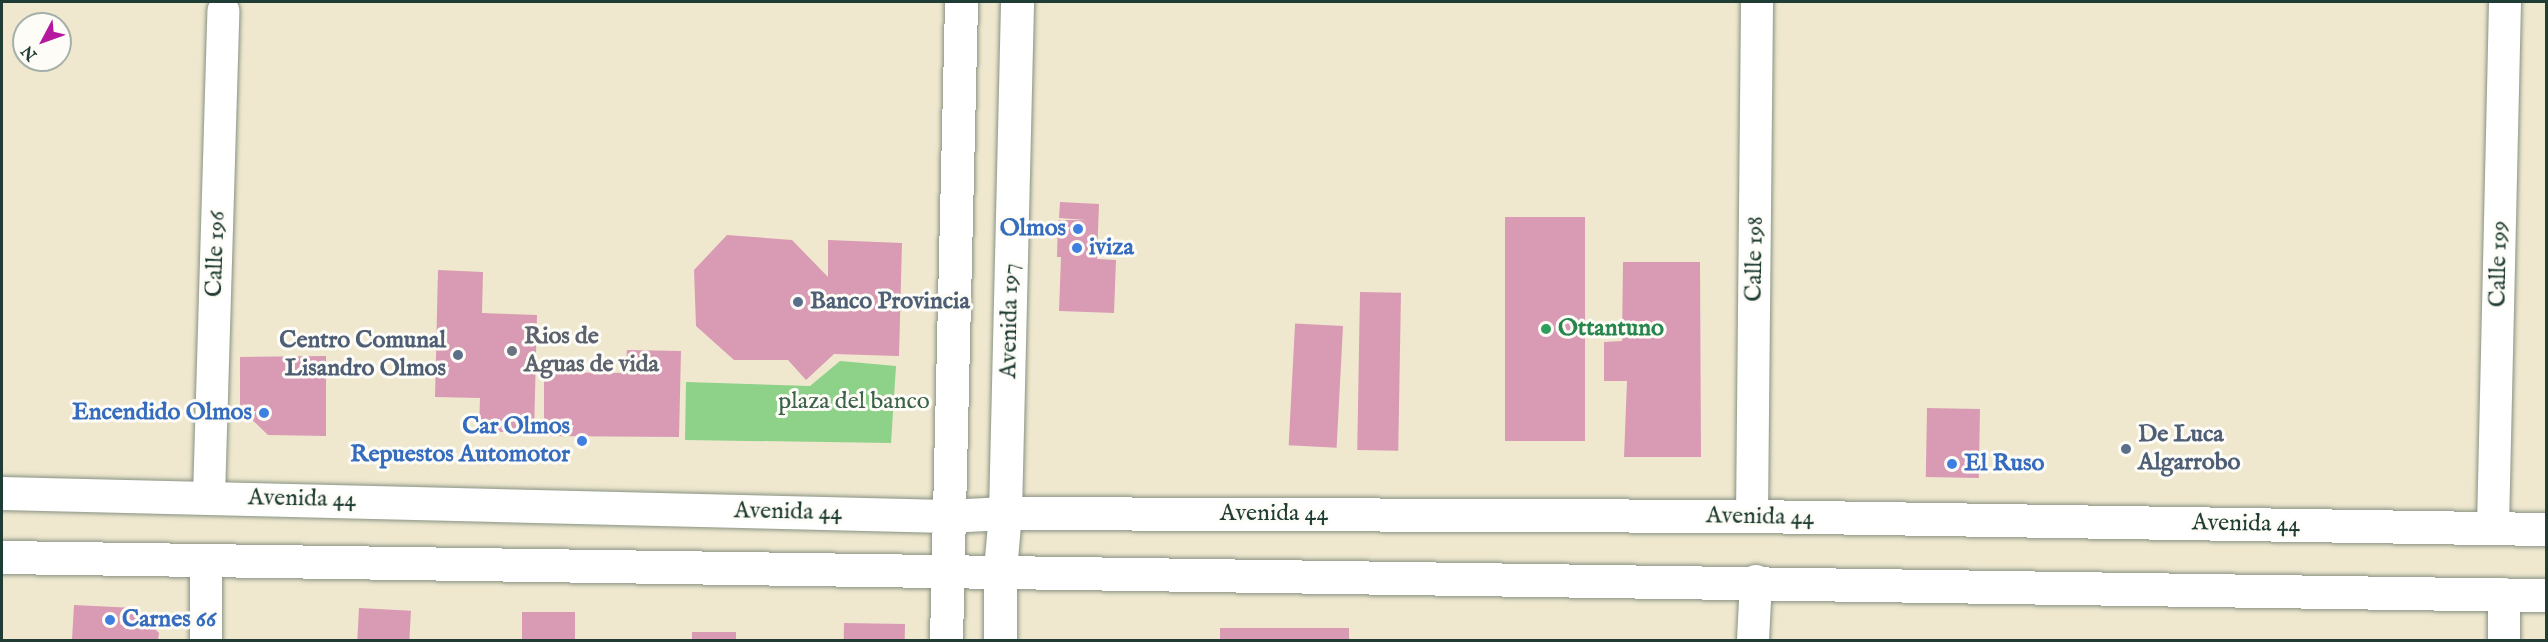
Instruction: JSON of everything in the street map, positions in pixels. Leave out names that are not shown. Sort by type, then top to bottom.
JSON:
[{"type":"main road","points":[[946,640],[947,516],[961,2]]},
{"type":"main road","name":"Avenida 197","points":[[999,640],[1000,570],[1005,513],[1017,2]]},
{"type":"main road","name":"Avenida 44","points":[[2,493],[947,516],[1005,513],[1752,516],[2547,528]]},
{"type":"main road","points":[[2,557],[1756,581],[2547,595]]},
{"type":"street","name":"Calle 198","points":[[1752,516],[1757,2]]},
{"type":"street","name":"Calle 199","points":[[2493,527],[2505,2]]},
{"type":"street","name":"Calle 196","points":[[209,497],[224,5]]},
{"type":"street","points":[[206,561],[207,640]]},
{"type":"street","points":[[1754,640],[1756,581]]},
{"type":"street","points":[[2504,594],[2504,640]]},
{"type":"green space","name":"plaza del banco","points":[[840,361],[896,366],[891,443],[685,440],[686,382],[810,386]]},
{"type":"building","points":[[1060,202],[1099,204],[1097,259],[1116,260],[1114,313],[1059,311],[1061,257],[1057,257],[1058,220],[1086,220],[1059,218]]},
{"type":"building","name":"Ottantuno","points":[[1505,217],[1585,217],[1585,441],[1505,441]]},
{"type":"building","name":"Banco Provincia","points":[[727,235],[792,240],[828,277],[828,240],[902,243],[899,356],[834,354],[806,380],[788,360],[734,360],[696,326],[694,270]]},
{"type":"building","points":[[1623,262],[1700,262],[1701,457],[1624,457],[1627,381],[1604,381],[1604,342],[1622,341]]},
{"type":"building","points":[[438,270],[483,272],[482,313],[537,315],[534,433],[479,431],[480,398],[435,397]]},
{"type":"building","points":[[1360,292],[1401,293],[1398,451],[1357,450]]},
{"type":"building","points":[[1295,323],[1343,326],[1337,448],[1289,445]]},
{"type":"building","points":[[627,350],[681,351],[679,437],[544,436],[544,372],[625,373]]},
{"type":"building","points":[[326,356],[326,436],[268,435],[240,408],[240,357]]},
{"type":"building","points":[[1927,408],[1980,409],[1979,478],[1926,477]]},
{"type":"building","name":"Carnes 66","points":[[74,605],[135,608],[159,633],[158,640],[72,640]]},
{"type":"building","points":[[359,608],[411,611],[409,640],[357,640]]},
{"type":"building","points":[[522,612],[575,612],[575,640],[522,640]]},
{"type":"building","points":[[844,623],[905,624],[905,640],[844,640]]},
{"type":"building","points":[[1220,628],[1349,628],[1349,640],[1220,640]]},
{"type":"building","points":[[692,632],[736,632],[736,640],[692,640]]},
{"type":"place","name":"Olmos","points":[[1078,229]]},
{"type":"place","name":"iviza","points":[[1077,248]]},
{"type":"place","name":"Banco Provincia","points":[[798,302]]},
{"type":"place","name":"Ottantuno","points":[[1546,329]]},
{"type":"place","name":"Rios de Aguas de vida","points":[[512,351]]},
{"type":"place","name":"Centro Comunal Lisandro Olmos","points":[[458,355]]},
{"type":"place","name":"Encendido Olmos","points":[[264,413]]},
{"type":"place","name":"Car Olmos Repuestos Automotor","points":[[582,441]]},
{"type":"place","name":"De Luca Algarrobo","points":[[2126,449]]},
{"type":"place","name":"El Ruso","points":[[1952,464]]},
{"type":"place","name":"Carnes 66","points":[[110,620]]}]
